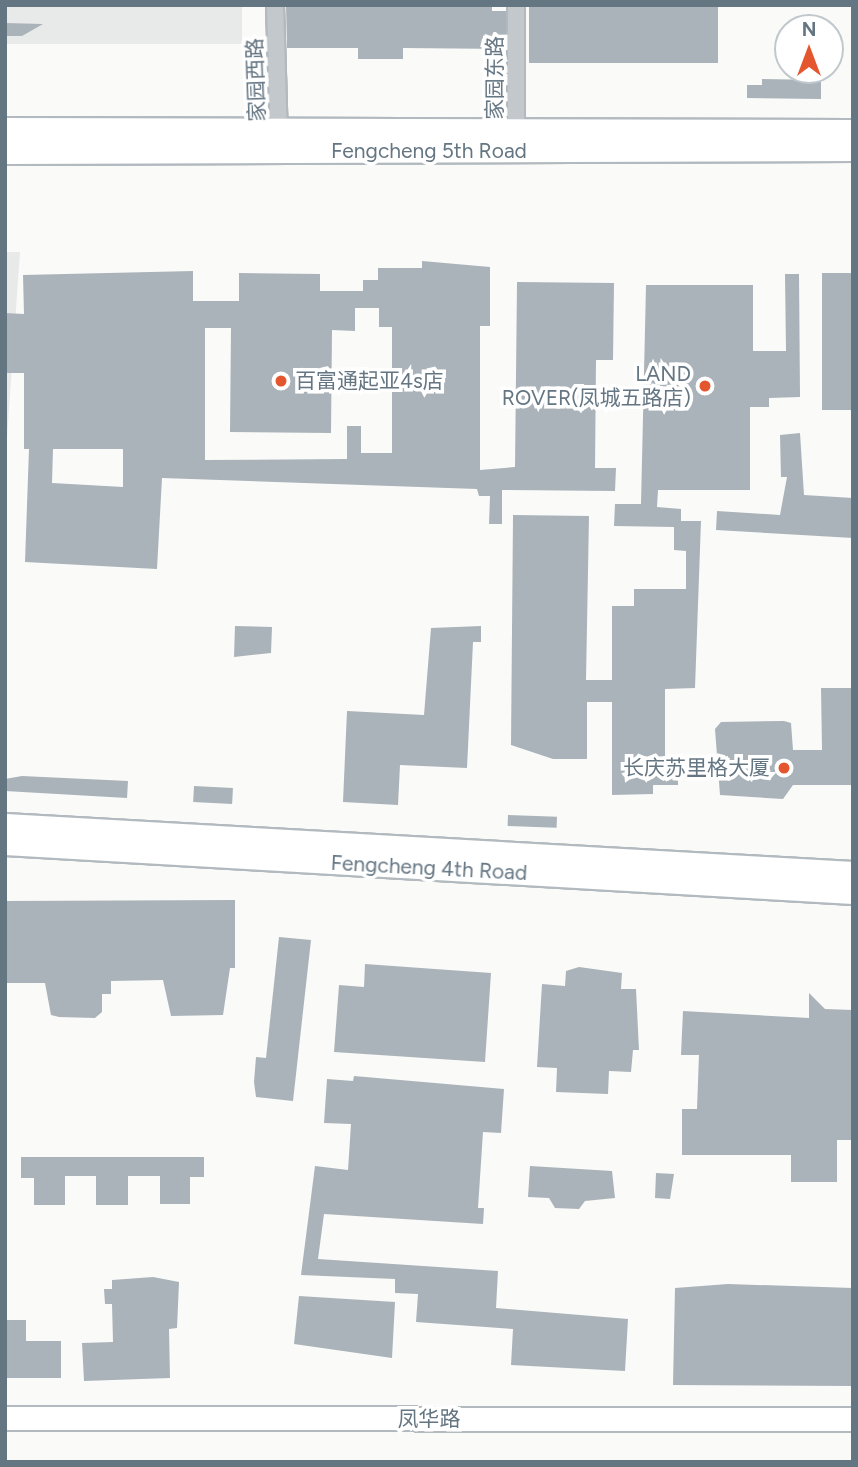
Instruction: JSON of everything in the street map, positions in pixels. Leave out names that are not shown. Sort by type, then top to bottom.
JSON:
[{"type":"main road","name":"Fengcheng 5th Road","points":[[5,130],[279,141],[516,141],[853,149]]},
{"type":"main road","name":"Fengcheng 5th Road","points":[[516,141],[853,132]]},
{"type":"main road","name":"Fengcheng 5th Road","points":[[5,152],[279,141]]},
{"type":"street","name":"家园西路","points":[[275,5],[279,141]]},
{"type":"street","name":"家园东路","points":[[516,5],[516,141]]},
{"type":"street","name":"Fengcheng 4th Road","points":[[5,825],[853,873]]},
{"type":"street","name":"Fengcheng 4th Road","points":[[5,843],[853,892]]},
{"type":"street","name":"凤华路","points":[[5,1418],[853,1419]]},
{"type":"shaded area","points":[[5,5],[242,5],[242,44],[5,44]]},
{"type":"shaded area","points":[[5,252],[20,252],[5,466]]},
{"type":"building","points":[[286,5],[492,5],[492,11],[506,11],[506,49],[403,48],[403,59],[358,59],[358,48],[287,48]]},
{"type":"building","points":[[529,5],[718,5],[718,63],[529,63]]},
{"type":"building","points":[[5,23],[43,24],[22,36],[5,36]]},
{"type":"building","points":[[762,79],[774,79],[774,84],[821,84],[821,99],[747,98],[747,85],[762,85]]},
{"type":"building","points":[[422,261],[490,267],[490,326],[480,326],[480,470],[515,467],[517,282],[614,283],[613,360],[596,360],[595,468],[616,468],[615,491],[502,490],[502,524],[489,524],[490,496],[479,496],[477,489],[162,478],[157,569],[25,562],[29,449],[24,449],[24,373],[5,373],[5,313],[24,314],[23,275],[193,271],[193,301],[239,301],[239,273],[320,274],[320,291],[363,291],[363,280],[378,280],[378,268],[422,268]],"holes":[[[355,308],[379,308],[379,327],[392,327],[392,453],[361,453],[361,426],[347,426],[347,459],[205,460],[205,328],[231,328],[230,432],[331,433],[332,330],[355,331]],[[53,449],[123,449],[123,487],[52,483]]]},
{"type":"building","points":[[822,273],[853,273],[853,410],[822,410]]},
{"type":"building","points":[[785,274],[799,274],[800,397],[769,398],[769,407],[750,407],[750,490],[658,490],[657,507],[681,509],[681,521],[701,521],[695,688],[665,689],[665,757],[678,757],[678,785],[653,785],[653,794],[612,795],[612,702],[587,702],[587,759],[553,759],[511,745],[513,515],[589,516],[586,680],[612,680],[612,606],[634,606],[634,589],[686,589],[686,551],[674,550],[674,527],[614,526],[615,504],[641,504],[646,285],[753,285],[753,351],[786,351]]},
{"type":"building","points":[[800,433],[804,495],[853,498],[853,538],[716,530],[717,511],[780,515],[787,477],[781,477],[780,435]]},
{"type":"building","points":[[235,626],[272,627],[271,653],[234,657]]},
{"type":"building","points":[[481,626],[481,642],[473,642],[467,768],[400,765],[398,805],[343,802],[347,711],[424,715],[431,628]]},
{"type":"building","name":"长庆苏里格大厦","points":[[821,688],[853,688],[853,785],[793,785],[783,799],[720,795],[715,729],[721,722],[784,721],[791,723],[793,750],[822,750]]},
{"type":"building","points":[[22,776],[128,781],[127,798],[5,791],[5,779]]},
{"type":"building","points":[[194,786],[233,788],[232,804],[193,802]]},
{"type":"building","points":[[508,815],[557,817],[557,828],[508,826]]},
{"type":"building","points":[[235,900],[235,968],[230,968],[223,1015],[171,1016],[163,980],[111,981],[111,994],[102,994],[102,1012],[95,1018],[51,1015],[45,983],[5,983],[5,901]]},
{"type":"building","points":[[279,937],[311,940],[293,1101],[256,1097],[254,1082],[256,1057],[266,1058]]},
{"type":"building","points":[[365,964],[491,973],[485,1062],[334,1052],[339,985],[364,987]]},
{"type":"building","points":[[579,967],[622,973],[621,989],[636,989],[639,1050],[633,1050],[631,1072],[609,1071],[608,1094],[556,1092],[557,1068],[537,1067],[542,984],[565,986],[566,971]]},
{"type":"building","points":[[809,993],[825,1009],[853,1010],[853,1140],[837,1140],[837,1182],[791,1182],[791,1155],[682,1155],[682,1109],[697,1109],[699,1055],[681,1055],[683,1011],[809,1018]]},
{"type":"building","points":[[354,1076],[504,1089],[501,1133],[483,1132],[478,1208],[484,1208],[483,1224],[324,1214],[318,1259],[498,1271],[496,1308],[628,1319],[625,1371],[511,1365],[513,1329],[416,1322],[418,1294],[395,1293],[395,1279],[301,1275],[315,1166],[348,1170],[351,1124],[324,1123],[327,1079],[353,1081]]},
{"type":"building","points":[[21,1157],[204,1157],[204,1177],[190,1177],[190,1204],[160,1204],[160,1176],[128,1176],[128,1205],[96,1205],[96,1176],[65,1176],[65,1205],[34,1205],[34,1178],[21,1178]]},
{"type":"building","points":[[530,1166],[612,1171],[615,1198],[585,1201],[579,1209],[555,1208],[549,1198],[528,1197]]},
{"type":"building","points":[[656,1173],[674,1174],[670,1199],[655,1198]]},
{"type":"building","points":[[153,1277],[179,1282],[177,1328],[169,1329],[170,1378],[84,1381],[82,1343],[113,1342],[112,1304],[105,1304],[104,1289],[112,1289],[112,1280]]},
{"type":"building","points":[[728,1284],[853,1288],[853,1386],[673,1385],[675,1288]]},
{"type":"building","points":[[299,1296],[395,1302],[392,1358],[294,1344]]},
{"type":"building","points":[[5,1320],[26,1320],[26,1341],[61,1341],[61,1378],[5,1378]]},
{"type":"place","name":"百富通起亚4s店","points":[[281,381]]},
{"type":"place","name":"LAND ROVER(凤城五路店)","points":[[705,386]]},
{"type":"place","name":"长庆苏里格大厦","points":[[784,768]]}]
